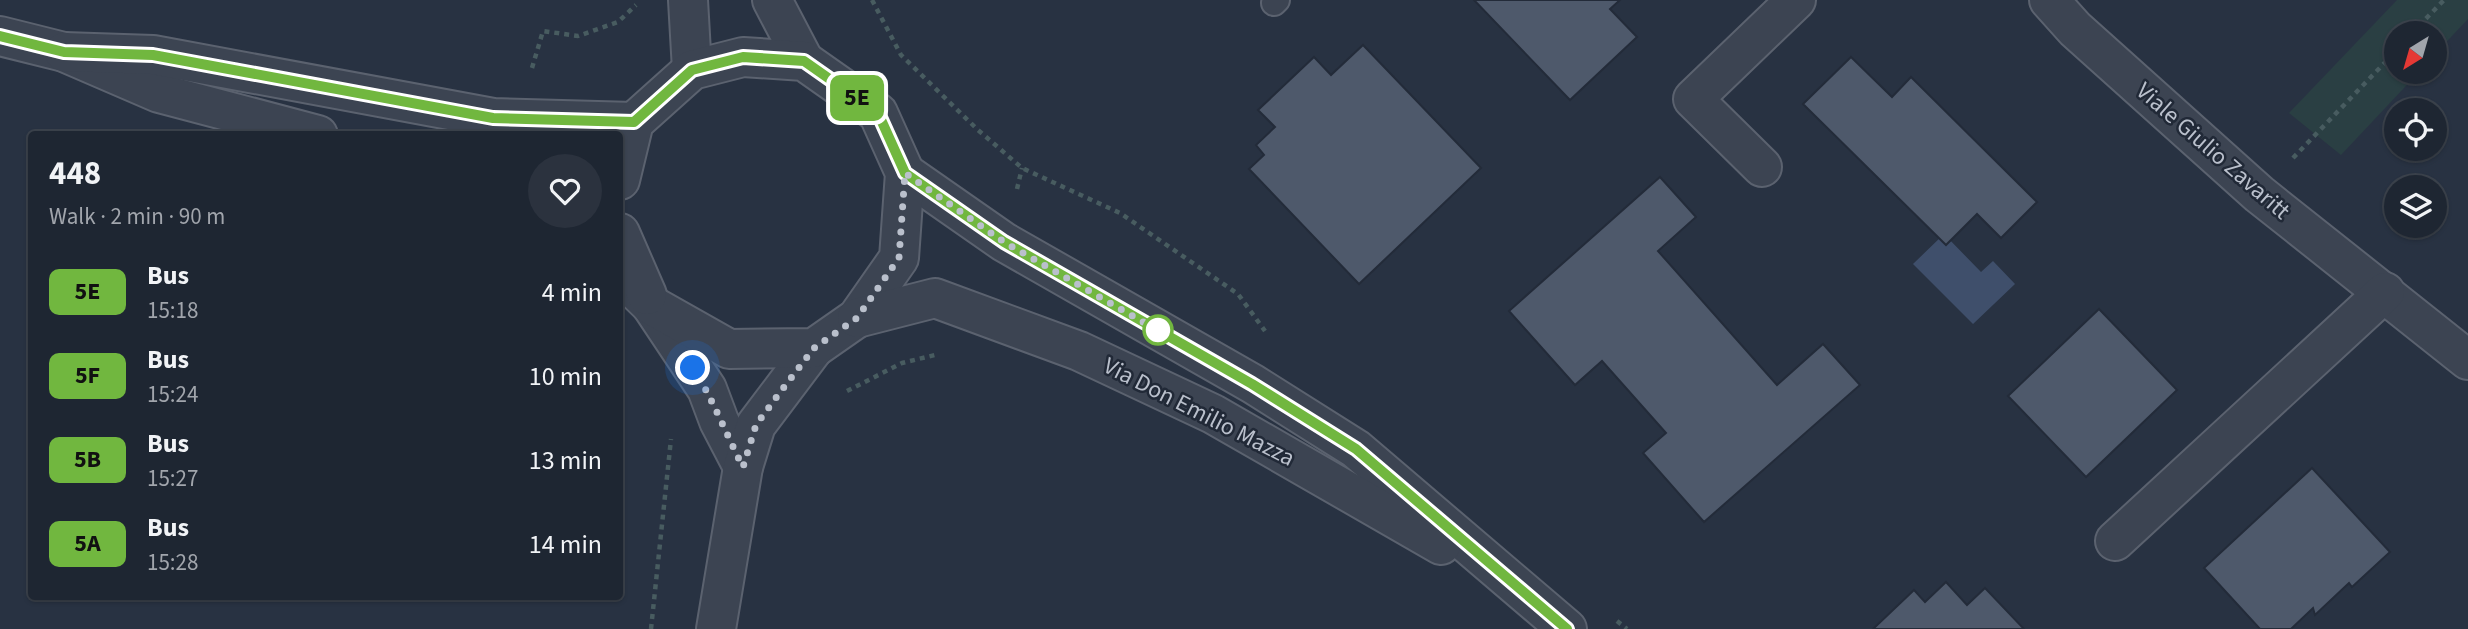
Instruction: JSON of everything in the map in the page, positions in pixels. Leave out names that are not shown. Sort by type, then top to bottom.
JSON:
[{"type":"street","points":[[688,0],[692,70]]},
{"type":"street","points":[[772,0],[804,61]]},
{"type":"street","points":[[1762,167],[1693,99],[1796,0]]},
{"type":"street","name":"Viale Giulio Zavaritt","points":[[2049,0],[2075,29],[2259,194],[2468,360]]},
{"type":"street","points":[[0,36],[64,52],[159,93],[303,131]]},
{"type":"street","points":[[64,52],[153,55],[493,118],[634,122]]},
{"type":"street","points":[[623,168],[634,122],[692,70],[743,57],[804,61]]},
{"type":"street","name":"Via Don Emilio Mazza","points":[[716,629],[743,467],[756,425],[814,348],[857,318],[899,258],[905,173],[878,113],[804,61]]},
{"type":"street","name":"Via Don Emilio Mazza","points":[[905,173],[1004,242],[1252,384],[1356,449],[1567,629]]},
{"type":"street","points":[[623,240],[651,305],[707,389],[719,421],[743,467]]},
{"type":"street","points":[[623,278],[651,305],[729,349],[814,348]]},
{"type":"street","points":[[2115,541],[2385,292]]},
{"type":"street","name":"Via Don Emilio Mazza","points":[[857,318],[935,298],[1079,351],[1213,414],[1521,591]]},
{"type":"path","points":[[524,120],[533,66],[543,31],[578,36],[618,22],[636,6],[636,0]]},
{"type":"path","points":[[872,0],[901,55],[978,130],[1022,167]]},
{"type":"path","points":[[2424,21],[2444,0]]},
{"type":"path","points":[[2259,194],[2384,64]]},
{"type":"green space","points":[[2397,0],[2468,0],[2468,19],[2447,41],[2447,21],[2384,21],[2384,84],[2408,84],[2395,98],[2384,98],[2384,109],[2341,155],[2289,113]]},
{"type":"water","points":[[1944,234],[1981,272],[1993,261],[2015,284],[1973,324],[1913,264]]},
{"type":"building","points":[[1474,0],[1620,0],[1610,9],[1637,37],[1570,100]]},
{"type":"building","points":[[1363,45],[1481,168],[1359,284],[1249,169],[1264,155],[1256,145],[1275,127],[1258,110],[1314,57],[1331,75]]},
{"type":"building","points":[[1851,57],[1892,97],[1911,77],[2037,202],[2001,238],[1977,214],[1946,245],[1803,104]]},
{"type":"building","points":[[1660,177],[1696,217],[1658,251],[1777,385],[1823,344],[1860,385],[1704,522],[1643,453],[1666,433],[1602,361],[1575,385],[1509,311]]},
{"type":"building","points":[[2099,309],[2177,390],[2086,477],[2008,396]]},
{"type":"building","points":[[2312,468],[2390,552],[2352,587],[2349,583],[2315,615],[2313,608],[2291,629],[2260,629],[2204,568]]},
{"type":"building","points":[[1946,582],[1967,605],[1985,588],[2024,629],[1873,629],[1914,590],[1925,602]]},
{"type":"bus line","name":"5E","points":[[0,36],[64,52],[153,55],[493,118],[524,120],[634,122],[692,70],[743,57],[804,61],[878,113],[905,173],[1004,242],[1252,384],[1356,449],[1567,629]]},
{"type":"route","points":[[693,368],[707,389],[719,421],[743,467],[756,425],[781,391],[814,348],[857,318],[899,258],[905,173],[1004,242],[1164,334],[1158,330]]}]
